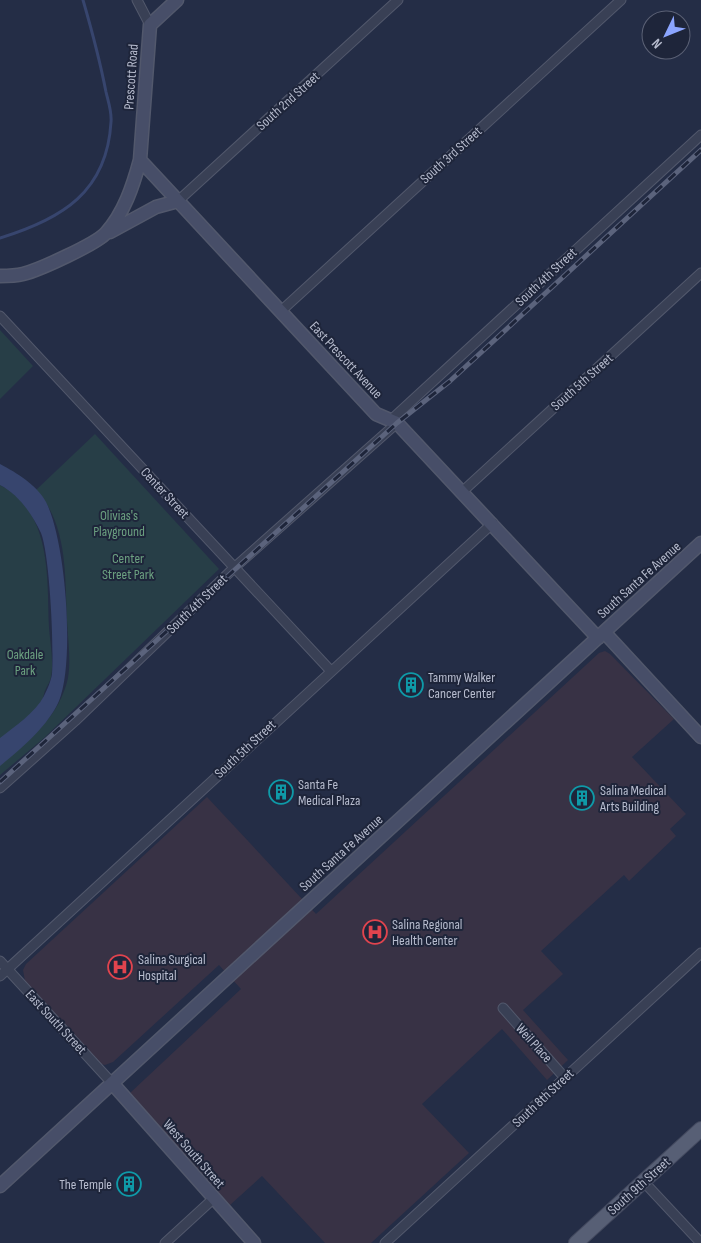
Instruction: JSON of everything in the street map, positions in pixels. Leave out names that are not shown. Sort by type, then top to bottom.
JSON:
[{"type":"main road","name":"South 9th Street","points":[[576,1243],[701,1129]]},
{"type":"street","points":[[137,0],[150,25],[177,0]]},
{"type":"street","name":"South 2nd Street","points":[[178,201],[398,0]]},
{"type":"street","name":"South 3rd Street","points":[[281,311],[621,0]]},
{"type":"street","name":"Prescott Road","points":[[105,235],[118,217],[135,179],[140,160],[150,25]]},
{"type":"street","name":"South 4th Street","points":[[0,788],[75,721],[235,567],[701,135]]},
{"type":"street","name":"East Prescott Avenue","points":[[140,160],[376,414],[394,421],[701,737]]},
{"type":"street","points":[[0,276],[13,276],[35,270],[156,207],[178,201]]},
{"type":"street","name":"South 5th Street","points":[[463,491],[701,274]]},
{"type":"street","name":"Center Street","points":[[0,316],[330,670]]},
{"type":"street","name":"South 5th Street","points":[[0,976],[330,670],[492,523]]},
{"type":"street","name":"South Santa Fe Avenue","points":[[0,1186],[701,543]]},
{"type":"street","name":"South 8th Street","points":[[385,1243],[701,953]]},
{"type":"street","name":"East South Street","points":[[0,961],[112,1083]]},
{"type":"street","name":"Weil Place","points":[[503,1008],[565,1078]]},
{"type":"street","name":"West South Street","points":[[112,1083],[254,1243]]},
{"type":"street","points":[[644,1182],[701,1243]]},
{"type":"street","points":[[164,1243],[213,1199]]},
{"type":"shaded area","name":"Salina Regional Health Center","points":[[605,651],[674,719],[632,757],[686,814],[670,829],[676,836],[629,881],[624,875],[541,951],[563,974],[523,1010],[568,1060],[547,1080],[502,1029],[422,1104],[469,1153],[371,1243],[325,1243],[262,1176],[230,1205],[130,1093],[241,989],[219,965],[113,1062],[105,1065],[101,1064],[25,981],[23,970],[26,964],[207,797],[316,914],[599,653]]},
{"type":"green space","points":[[0,330],[33,366],[0,399]]},
{"type":"green space","name":"Center Street Park","points":[[95,434],[219,569],[44,738],[0,775],[0,485],[17,497],[29,512],[38,529],[43,547],[48,588],[52,671],[43,698],[43,725],[55,709],[64,691],[68,678],[69,657],[63,552],[54,519],[36,490]]},
{"type":"water","points":[[0,464],[20,475],[37,490],[46,502],[53,520],[63,572],[66,602],[67,659],[64,683],[59,701],[54,710],[25,745],[0,766],[0,738],[35,708],[45,694],[51,680],[52,624],[47,561],[41,533],[29,512],[19,500],[0,485]]},
{"type":"waterway","points":[[0,238],[43,222],[61,211],[77,199],[101,167],[108,146],[111,114],[83,0]]},
{"type":"railway","points":[[0,782],[397,423],[450,381],[701,150]]},
{"type":"place","name":"Tammy Walker Cancer Center","points":[[411,685]]},
{"type":"place","name":"Santa Fe Medical Plaza","points":[[281,792]]},
{"type":"place","name":"Salina Medical Arts Building","points":[[582,798]]},
{"type":"place","name":"Salina Regional Health Center","points":[[375,932]]},
{"type":"place","name":"Salina Surgical Hospital","points":[[120,967]]},
{"type":"place","name":"The Temple","points":[[129,1184]]},
{"type":"park label","name":"Olivias's Playground","points":[[119,524]]},
{"type":"park label","name":"Oakdale Park","points":[[25,662]]}]
